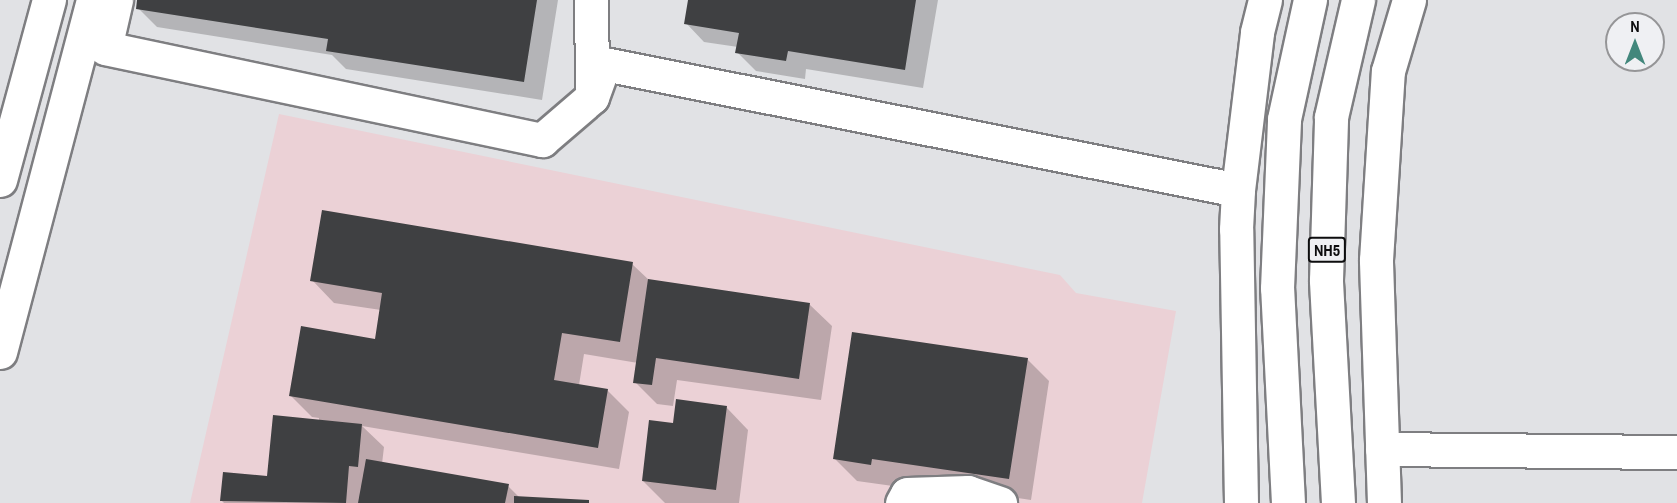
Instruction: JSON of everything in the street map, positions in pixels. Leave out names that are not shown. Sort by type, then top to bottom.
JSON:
[{"type":"main road","points":[[0,180],[49,0]]},
{"type":"main road","points":[[0,352],[93,0]]},
{"type":"main road","points":[[116,0],[105,48],[542,140],[592,96],[604,64],[1238,190]]},
{"type":"main road","points":[[591,0],[592,96]]},
{"type":"main road","points":[[1241,503],[1236,229],[1238,190],[1257,32],[1265,0]]},
{"type":"main road","points":[[1288,503],[1277,288],[1284,119],[1310,0]]},
{"type":"main road","name":"NH5","points":[[1338,503],[1326,280],[1331,117],[1358,0]]},
{"type":"main road","points":[[1384,503],[1376,260],[1388,71],[1409,0]]},
{"type":"main road","points":[[36,45],[79,53]]},
{"type":"main road","points":[[1382,448],[1677,452]]},
{"type":"main road","points":[[902,503],[907,494],[968,492],[1000,503]]},
{"type":"shaded area","points":[[279,114],[1060,275],[1076,293],[1176,311],[1142,503],[190,503]]},
{"type":"building","points":[[137,0],[537,0],[524,82],[326,51],[328,39],[136,9]]},
{"type":"building","points":[[688,0],[916,0],[905,70],[788,51],[786,61],[735,53],[739,33],[684,24]]},
{"type":"building","points":[[322,210],[633,262],[620,342],[562,333],[554,380],[608,389],[598,448],[289,396],[301,326],[375,339],[382,293],[310,281]]},
{"type":"building","points":[[648,279],[810,303],[799,379],[656,358],[652,385],[633,383]]},
{"type":"building","points":[[852,332],[1028,358],[1009,479],[872,459],[871,465],[833,459]]},
{"type":"building","points":[[676,399],[727,406],[716,490],[642,481],[649,420],[673,423]]},
{"type":"building","points":[[273,415],[362,424],[358,467],[349,466],[346,503],[220,501],[223,472],[267,476]]},
{"type":"building","points":[[366,459],[509,484],[505,503],[358,503]]},
{"type":"building","points":[[514,496],[589,500],[589,503],[514,503]]}]
